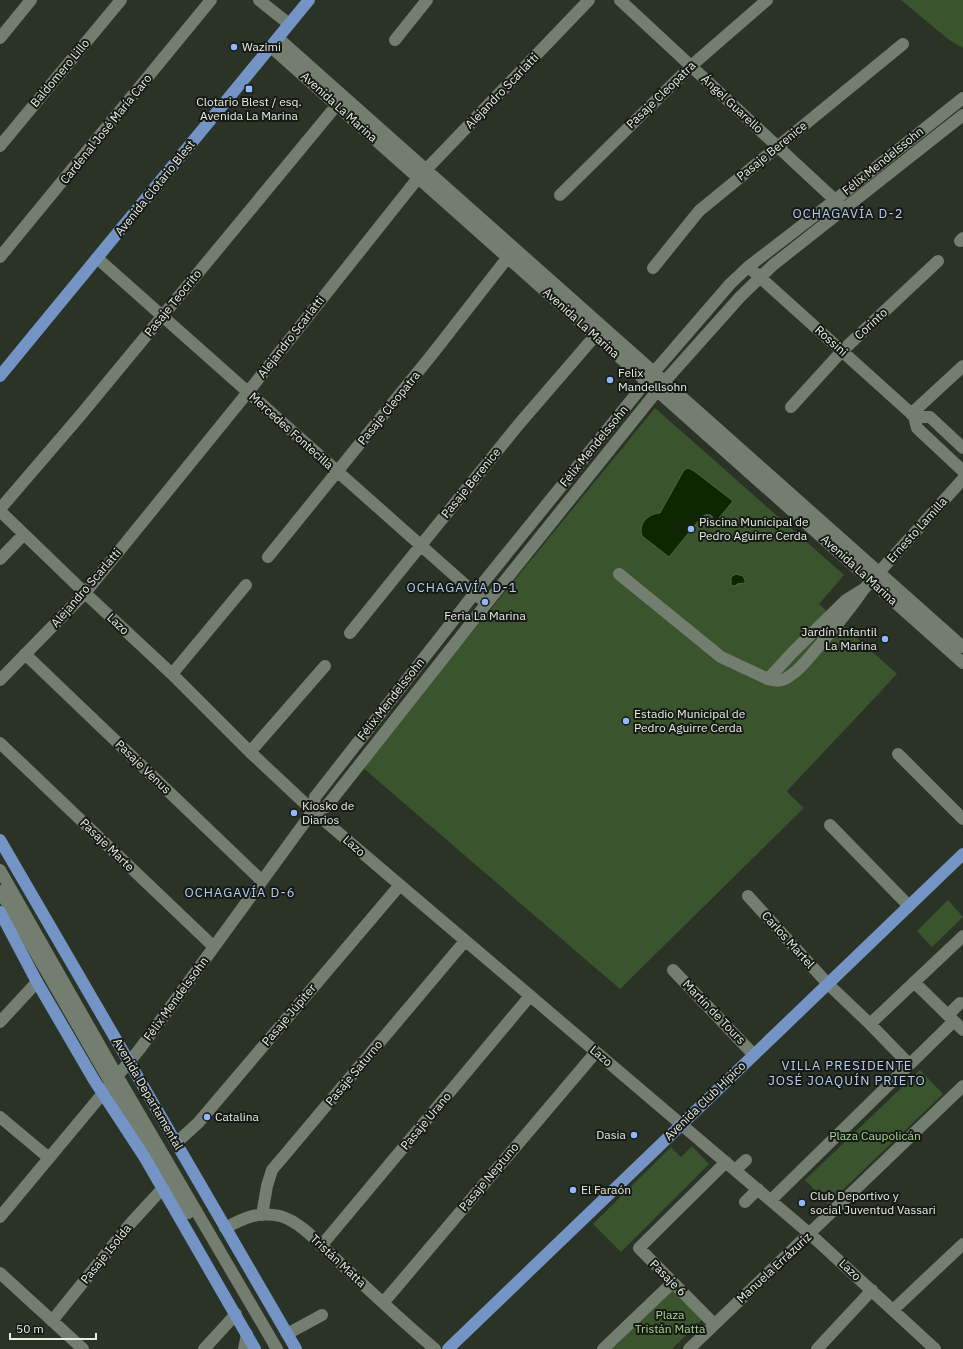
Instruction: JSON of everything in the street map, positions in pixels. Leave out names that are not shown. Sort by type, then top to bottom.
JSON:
[{"type":"main road","name":"Avenida Clotario Blest","points":[[0,376],[309,0]]},
{"type":"main road","name":"Avenida Departamental","points":[[0,840],[296,1349]]},
{"type":"main road","name":"Avenida Club Hípico","points":[[448,1349],[963,854]]},
{"type":"main road","points":[[0,912],[37,982],[97,1085],[111,1085],[130,1134],[163,1188],[255,1349]]},
{"type":"street","points":[[0,38],[31,0]]},
{"type":"street","name":"Baldomero Lillo","points":[[0,146],[121,0]]},
{"type":"street","name":"Cardenal José María Caro","points":[[0,257],[211,0]]},
{"type":"street","points":[[259,0],[289,24]]},
{"type":"street","points":[[396,40],[427,0]]},
{"type":"street","name":"Alejandro Scarlatti","points":[[0,680],[85,593],[423,174],[589,0]]},
{"type":"street","name":"Ángel Guarello","points":[[620,0],[835,200],[843,210]]},
{"type":"street","name":"Pasaje Cleopatra","points":[[560,195],[691,66],[767,0]]},
{"type":"street","name":"Avenida La Marina","points":[[274,42],[560,296],[595,336],[794,512],[823,539],[867,586],[928,632],[963,663]]},
{"type":"street","name":"Pasaje Berenice","points":[[653,268],[698,211],[903,44]]},
{"type":"street","name":"Félix Mendelssohn","points":[[0,1217],[129,1062],[313,811],[315,797],[474,594],[654,372],[730,284],[748,267],[963,98]]},
{"type":"street","name":"Pasaje Teocrito","points":[[0,510],[79,417],[340,101]]},
{"type":"street","name":"Félix Mendelssohn","points":[[313,811],[326,807],[665,381],[740,297],[759,277],[963,115]]},
{"type":"street","name":"Avenida La Marina","points":[[423,174],[508,257],[560,296],[665,381],[963,647]]},
{"type":"street","name":"Pasaje Cleopatra","points":[[268,557],[434,352],[508,257]]},
{"type":"street","name":"Mercedes Fontecilla","points":[[97,258],[474,594],[487,603]]},
{"type":"street","name":"Corinto","points":[[791,407],[842,351],[938,261]]},
{"type":"street","name":"Rossini","points":[[748,267],[913,415],[917,428],[963,471]]},
{"type":"street","name":"Pasaje Berenice","points":[[350,633],[519,424],[595,336]]},
{"type":"street","points":[[913,415],[963,366]]},
{"type":"street","name":"Rossini","points":[[913,415],[930,418],[963,448]]},
{"type":"street","name":"Ernesto Lamilla","points":[[619,574],[721,657],[768,679],[774,681],[782,680],[792,675],[804,663],[853,606],[867,586],[963,479]]},
{"type":"street","points":[[794,512],[802,503]]},
{"type":"street","name":"Lazo","points":[[0,510],[313,811],[771,1200],[872,1290],[931,1348]]},
{"type":"street","points":[[823,539],[832,529]]},
{"type":"street","points":[[0,559],[24,534]]},
{"type":"street","points":[[172,674],[246,585]]},
{"type":"street","points":[[928,632],[936,622]]},
{"type":"street","name":"Pasaje Venus","points":[[25,654],[262,881]]},
{"type":"street","points":[[250,752],[324,666]]},
{"type":"street","name":"Pasaje Marte","points":[[0,743],[214,948]]},
{"type":"street","points":[[898,754],[963,819]]},
{"type":"street","points":[[830,824],[909,906]]},
{"type":"street","points":[[0,870],[111,1085],[277,1349]]},
{"type":"street","name":"Pasaje Júpiter","points":[[176,1143],[198,1122],[400,885]]},
{"type":"street","points":[[0,891],[111,1085],[270,1349]]},
{"type":"street","name":"Carlos Martel","points":[[748,896],[828,984],[909,1064]]},
{"type":"street","points":[[870,1024],[963,936]]},
{"type":"street","name":"Pasaje Saturno","points":[[262,1215],[267,1186],[272,1170],[465,941]]},
{"type":"street","name":"Martín de Tours","points":[[673,970],[754,1054]]},
{"type":"street","points":[[0,1022],[37,982]]},
{"type":"street","points":[[914,982],[963,1030]]},
{"type":"street","name":"Pasaje Urano","points":[[321,1246],[530,996]]},
{"type":"street","points":[[771,1200],[909,1064],[951,1018],[960,1003]]},
{"type":"street","name":"Pasaje Neptuno","points":[[383,1303],[596,1052]]},
{"type":"street","name":"Manuela Errázuriz","points":[[689,1349],[963,1086]]},
{"type":"street","points":[[0,1117],[49,1158]]},
{"type":"street","points":[[735,1170],[746,1160]]},
{"type":"street","name":"Pasaje 6","points":[[714,1324],[639,1248],[726,1162]]},
{"type":"street","name":"Pasaje Isolda","points":[[52,1321],[130,1224],[163,1188]]},
{"type":"street","points":[[745,1202],[758,1190]]},
{"type":"street","name":"Tristán Matta","points":[[225,1228],[245,1217],[262,1215],[281,1216],[301,1226],[383,1303],[435,1349]]},
{"type":"street","points":[[893,1310],[963,1244]]},
{"type":"street","points":[[0,1273],[83,1349]]},
{"type":"street","points":[[602,1349],[672,1283]]},
{"type":"street","points":[[817,1349],[872,1290]]},
{"type":"street","points":[[204,1349],[236,1314]]},
{"type":"street","points":[[287,1334],[322,1315]]},
{"type":"street","points":[[244,1349],[247,1334]]},
{"type":"green space","points":[[901,0],[963,0],[963,48],[948,39]]},
{"type":"green space","name":"Estadio Municipal de Pedro Aguirre Cerda","points":[[655,408],[844,575],[819,604],[897,674],[788,790],[787,792],[804,808],[620,989],[362,767]]},
{"type":"green space","points":[[948,900],[963,917],[932,947],[917,931]]},
{"type":"green space","name":"Plaza Caupolicán","points":[[920,1070],[943,1094],[828,1204],[805,1180]]},
{"type":"green space","points":[[692,1146],[709,1164],[621,1252],[593,1224],[671,1147],[681,1157]]},
{"type":"green space","name":"Plaza Tristán Matta","points":[[673,1288],[704,1318],[672,1349],[612,1349]]},
{"type":"shaded area","points":[[688,468],[733,501],[715,523],[710,515],[706,515],[701,518],[669,557],[642,536],[641,527],[648,517],[660,513],[684,470]]},
{"type":"shaded area","points":[[736,574],[743,576],[745,583],[737,584],[735,586],[731,585],[731,577]]},
{"type":"place","name":"Wazimi","points":[[234,47]]},
{"type":"place","name":"Clotario Blest / esq. Avenida La Marina","points":[[249,89]]},
{"type":"place","name":"Felix Mandellsohn","points":[[610,380]]},
{"type":"place","name":"Piscina Municipal de Pedro Aguirre Cerda","points":[[691,529]]},
{"type":"place","name":"Feria La Marina","points":[[485,602]]},
{"type":"place","name":"Jardín Infantil La Marina","points":[[885,639]]},
{"type":"place","name":"Estadio Municipal de Pedro Aguirre Cerda","points":[[626,721]]},
{"type":"place","name":"Kiosko de Diarios","points":[[294,813]]},
{"type":"place","name":"Catalina","points":[[207,1117]]},
{"type":"place","name":"Dasia","points":[[634,1135]]},
{"type":"place","name":"El Faraón","points":[[573,1190]]},
{"type":"place","name":"Club Deportivo y social Juventud Vassari","points":[[802,1203]]},
{"type":"district","name":"OCHAGAVÍA D-2","points":[[848,213]]},
{"type":"district","name":"OCHAGAVÍA D-1","points":[[462,587]]},
{"type":"district","name":"OCHAGAVÍA D-6","points":[[240,892]]},
{"type":"district","name":"VILLA PRESIDENTE JOSÉ JOAQUÍN PRIETO","points":[[847,1072]]}]
